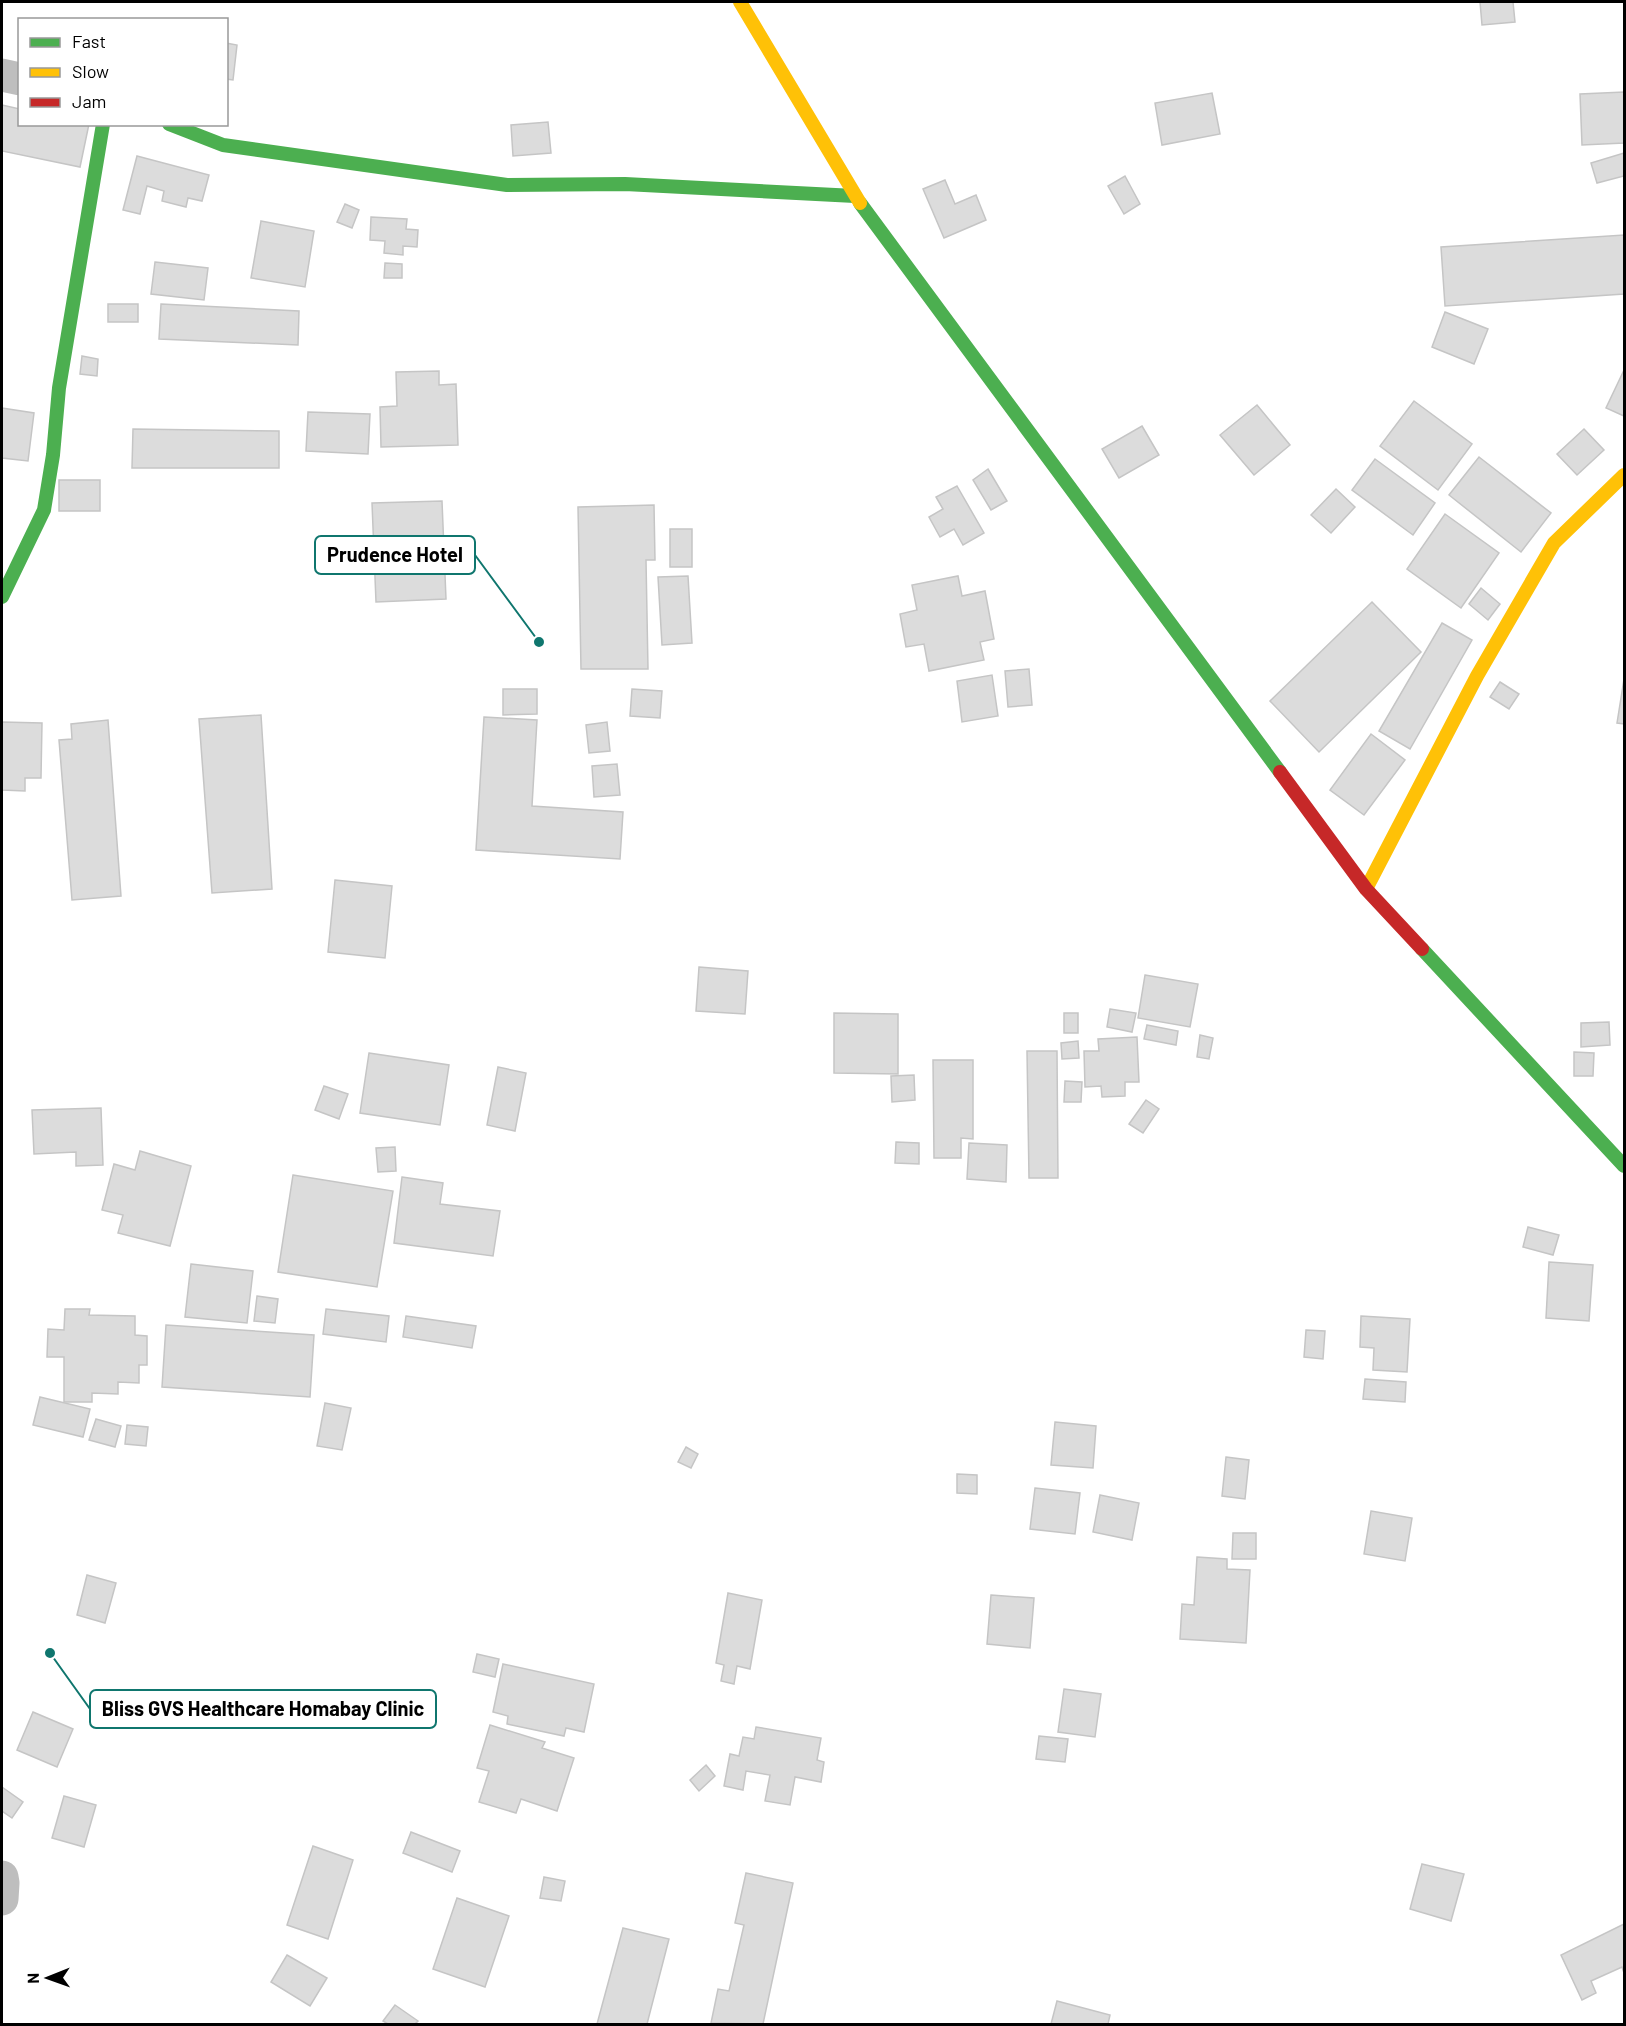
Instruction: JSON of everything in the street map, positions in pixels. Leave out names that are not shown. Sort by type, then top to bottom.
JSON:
[{"type":"street","points":[[740,2],[855,196],[1366,889],[1624,1166]]},
{"type":"street","points":[[2,75],[18,79]]},
{"type":"street","points":[[2,597],[44,510],[53,455],[58,388],[103,126]]},
{"type":"street","points":[[174,126],[223,145],[507,185],[625,184],[855,196]]},
{"type":"street","points":[[1366,889],[1477,676],[1554,543],[1624,475]]},
{"type":"street","points":[[2,1877],[2,1899]]},
{"type":"building","points":[[1480,2],[1513,2],[1515,22],[1482,25]]},
{"type":"building","points":[[228,43],[237,45],[233,80],[228,79]]},
{"type":"building","points":[[1624,92],[1624,143],[1582,145],[1580,94]]},
{"type":"building","points":[[1212,93],[1220,134],[1162,145],[1155,103]]},
{"type":"building","points":[[2,105],[18,109],[18,126],[89,126],[80,167],[2,151]]},
{"type":"building","points":[[548,122],[551,153],[513,156],[511,125]]},
{"type":"building","points":[[1624,153],[1624,176],[1597,183],[1591,163]]},
{"type":"building","points":[[137,156],[209,175],[202,201],[188,198],[186,207],[162,201],[164,191],[147,186],[140,214],[123,210]]},
{"type":"building","points":[[1125,176],[1140,204],[1124,214],[1108,186]]},
{"type":"building","points":[[945,180],[955,204],[976,195],[986,220],[944,238],[923,189]]},
{"type":"building","points":[[345,204],[359,210],[352,228],[337,222]]},
{"type":"building","points":[[371,217],[407,219],[406,229],[418,230],[417,247],[403,246],[403,255],[384,253],[385,241],[370,240]]},
{"type":"building","points":[[261,221],[314,231],[305,287],[251,278]]},
{"type":"building","points":[[1624,235],[1624,294],[1445,306],[1441,247]]},
{"type":"building","points":[[155,262],[208,268],[204,300],[151,294]]},
{"type":"building","points":[[385,263],[402,264],[402,278],[384,278]]},
{"type":"building","points":[[108,304],[138,304],[138,322],[108,322]]},
{"type":"building","points":[[161,304],[299,311],[298,345],[159,339]]},
{"type":"building","points":[[1445,312],[1488,329],[1474,364],[1432,347]]},
{"type":"building","points":[[82,356],[98,359],[97,376],[80,374]]},
{"type":"building","points":[[1624,370],[1624,416],[1606,408]]},
{"type":"building","points":[[439,371],[439,385],[456,384],[458,445],[381,447],[380,407],[397,406],[396,372]]},
{"type":"building","points":[[1414,401],[1472,444],[1438,490],[1380,446]]},
{"type":"building","points":[[1257,405],[1290,445],[1254,475],[1220,435]]},
{"type":"building","points":[[2,408],[34,413],[28,461],[2,458]]},
{"type":"building","points":[[308,412],[370,414],[368,454],[306,451]]},
{"type":"building","points":[[1142,426],[1159,455],[1119,478],[1102,449]]},
{"type":"building","points":[[133,429],[279,431],[279,468],[132,468]]},
{"type":"building","points":[[1584,429],[1604,450],[1577,475],[1557,454]]},
{"type":"building","points":[[1479,457],[1551,513],[1521,552],[1449,495]]},
{"type":"building","points":[[1375,459],[1435,503],[1413,535],[1352,490]]},
{"type":"building","points":[[988,469],[1007,501],[991,510],[973,480]]},
{"type":"building","points":[[59,480],[100,480],[100,511],[59,511]]},
{"type":"building","points":[[957,486],[984,533],[963,545],[954,529],[940,537],[929,517],[943,509],[936,497]]},
{"type":"building","points":[[1336,489],[1355,507],[1331,533],[1311,515]]},
{"type":"building","points":[[442,501],[446,599],[376,602],[372,503]]},
{"type":"building","points":[[654,505],[655,560],[646,560],[648,669],[581,669],[578,507]]},
{"type":"building","points":[[1445,514],[1499,553],[1461,608],[1407,569]]},
{"type":"building","points":[[670,529],[692,529],[692,567],[670,567]]},
{"type":"building","points":[[688,576],[692,643],[662,645],[658,577]]},
{"type":"building","points":[[958,576],[962,596],[985,591],[994,639],[980,642],[984,660],[929,671],[924,644],[906,647],[900,614],[917,610],[912,585]]},
{"type":"building","points":[[1481,588],[1500,604],[1488,620],[1469,604]]},
{"type":"building","points":[[1372,602],[1421,652],[1319,752],[1270,701]]},
{"type":"building","points":[[1442,623],[1472,640],[1410,749],[1379,731]]},
{"type":"building","points":[[1029,669],[1032,705],[1008,707],[1005,671]]},
{"type":"building","points":[[992,675],[998,716],[962,722],[957,681]]},
{"type":"building","points":[[1624,679],[1624,724],[1617,723]]},
{"type":"building","points":[[1500,682],[1519,694],[1509,709],[1490,697]]},
{"type":"building","points":[[503,689],[537,689],[537,714],[503,715]]},
{"type":"building","points":[[632,689],[662,691],[660,718],[630,716]]},
{"type":"building","points":[[261,715],[272,889],[212,893],[199,719]]},
{"type":"building","points":[[484,717],[537,720],[532,806],[623,812],[620,859],[476,850]]},
{"type":"building","points":[[108,720],[121,896],[72,900],[59,740],[72,739],[71,724]]},
{"type":"building","points":[[2,722],[42,723],[41,778],[25,778],[25,791],[2,790]]},
{"type":"building","points":[[607,722],[610,751],[589,753],[586,725]]},
{"type":"building","points":[[1371,734],[1405,760],[1364,815],[1330,790]]},
{"type":"building","points":[[617,764],[620,795],[594,797],[592,766]]},
{"type":"building","points":[[335,880],[392,886],[385,958],[328,952]]},
{"type":"building","points":[[699,967],[748,971],[745,1014],[696,1011]]},
{"type":"building","points":[[1145,975],[1198,984],[1190,1027],[1138,1018]]},
{"type":"building","points":[[1110,1009],[1136,1013],[1132,1032],[1107,1027]]},
{"type":"building","points":[[834,1013],[898,1014],[898,1074],[834,1073]]},
{"type":"building","points":[[1064,1013],[1078,1013],[1078,1033],[1064,1033]]},
{"type":"building","points":[[1609,1022],[1610,1045],[1581,1047],[1581,1023]]},
{"type":"building","points":[[1147,1025],[1178,1031],[1176,1045],[1144,1039]]},
{"type":"building","points":[[1200,1035],[1213,1038],[1209,1059],[1197,1057]]},
{"type":"building","points":[[1137,1037],[1139,1082],[1125,1082],[1125,1096],[1102,1097],[1101,1086],[1085,1087],[1084,1051],[1099,1051],[1098,1039]]},
{"type":"building","points":[[1078,1041],[1079,1058],[1062,1059],[1061,1043]]},
{"type":"building","points":[[1027,1051],[1057,1051],[1058,1178],[1029,1178]]},
{"type":"building","points":[[1574,1052],[1594,1053],[1593,1076],[1574,1076]]},
{"type":"building","points":[[369,1053],[449,1065],[440,1125],[360,1113]]},
{"type":"building","points":[[933,1060],[973,1060],[973,1139],[961,1138],[961,1158],[934,1158]]},
{"type":"building","points":[[498,1067],[526,1073],[515,1131],[487,1125]]},
{"type":"building","points":[[914,1075],[915,1100],[892,1102],[891,1076]]},
{"type":"building","points":[[1065,1081],[1082,1082],[1081,1102],[1064,1102]]},
{"type":"building","points":[[324,1086],[348,1094],[339,1119],[315,1110]]},
{"type":"building","points":[[1146,1100],[1159,1109],[1143,1133],[1129,1124]]},
{"type":"building","points":[[101,1108],[103,1165],[76,1166],[76,1152],[34,1154],[32,1110]]},
{"type":"building","points":[[896,1142],[919,1143],[919,1164],[895,1163]]},
{"type":"building","points":[[969,1143],[1007,1145],[1006,1182],[967,1179]]},
{"type":"building","points":[[395,1147],[396,1171],[378,1172],[376,1148]]},
{"type":"building","points":[[140,1151],[191,1166],[170,1246],[118,1233],[123,1215],[102,1210],[114,1164],[135,1170]]},
{"type":"building","points":[[293,1175],[393,1191],[377,1287],[278,1272]]},
{"type":"building","points":[[402,1177],[443,1183],[440,1204],[500,1211],[493,1256],[394,1243]]},
{"type":"building","points":[[1528,1227],[1559,1235],[1553,1255],[1523,1247]]},
{"type":"building","points":[[1549,1262],[1593,1265],[1589,1321],[1546,1318]]},
{"type":"building","points":[[191,1264],[253,1271],[247,1323],[185,1317]]},
{"type":"building","points":[[257,1296],[278,1299],[275,1323],[254,1321]]},
{"type":"building","points":[[65,1309],[90,1309],[89,1315],[135,1316],[135,1335],[147,1336],[147,1365],[139,1365],[139,1383],[118,1382],[118,1394],[92,1393],[92,1402],[64,1402],[64,1357],[47,1357],[48,1329],[64,1330]]},
{"type":"building","points":[[326,1309],[389,1316],[386,1342],[323,1334]]},
{"type":"building","points":[[406,1316],[476,1326],[472,1348],[403,1337]]},
{"type":"building","points":[[1361,1316],[1410,1319],[1407,1372],[1373,1370],[1374,1348],[1360,1347]]},
{"type":"building","points":[[166,1325],[314,1335],[310,1397],[162,1387]]},
{"type":"building","points":[[1306,1330],[1325,1331],[1323,1359],[1304,1357]]},
{"type":"building","points":[[1365,1379],[1406,1382],[1405,1402],[1363,1399]]},
{"type":"building","points":[[40,1397],[90,1409],[83,1437],[33,1425]]},
{"type":"building","points":[[325,1403],[351,1408],[342,1450],[317,1446]]},
{"type":"building","points":[[96,1419],[121,1426],[115,1447],[89,1440]]},
{"type":"building","points":[[1055,1422],[1096,1426],[1093,1468],[1051,1465]]},
{"type":"building","points":[[127,1425],[148,1427],[146,1446],[125,1444]]},
{"type":"building","points":[[686,1447],[698,1454],[691,1468],[678,1462]]},
{"type":"building","points":[[1226,1457],[1249,1460],[1245,1499],[1222,1496]]},
{"type":"building","points":[[957,1474],[977,1475],[977,1494],[957,1493]]},
{"type":"building","points":[[1035,1488],[1080,1493],[1075,1534],[1030,1529]]},
{"type":"building","points":[[1100,1495],[1139,1503],[1132,1540],[1093,1532]]},
{"type":"building","points":[[1371,1511],[1412,1518],[1405,1561],[1364,1554]]},
{"type":"building","points":[[1233,1533],[1256,1533],[1256,1559],[1232,1559]]},
{"type":"building","points":[[1197,1557],[1227,1559],[1227,1569],[1250,1570],[1246,1643],[1180,1639],[1182,1604],[1194,1605]]},
{"type":"building","points":[[87,1575],[116,1583],[105,1623],[77,1615]]},
{"type":"building","points":[[728,1593],[762,1600],[750,1669],[737,1666],[734,1684],[721,1681],[724,1665],[716,1663]]},
{"type":"building","points":[[991,1595],[1034,1598],[1030,1648],[987,1644]]},
{"type":"building","points":[[477,1654],[499,1659],[495,1677],[473,1672]]},
{"type":"building","points":[[503,1664],[594,1684],[584,1732],[566,1728],[564,1736],[507,1724],[508,1716],[493,1712]]},
{"type":"building","points":[[1064,1689],[1101,1694],[1095,1737],[1058,1732]]},
{"type":"building","points":[[33,1712],[73,1729],[57,1767],[17,1750]]},
{"type":"building","points":[[490,1725],[545,1742],[542,1748],[574,1758],[557,1811],[521,1799],[516,1813],[479,1802],[489,1771],[477,1768]]},
{"type":"building","points":[[756,1727],[821,1738],[817,1760],[824,1762],[821,1782],[795,1777],[790,1805],[765,1801],[770,1775],[746,1771],[743,1790],[724,1786],[730,1754],[739,1756],[743,1737],[754,1739]]},
{"type":"building","points":[[1039,1736],[1068,1739],[1065,1762],[1036,1759]]},
{"type":"building","points":[[706,1765],[715,1776],[699,1791],[690,1780]]},
{"type":"building","points":[[2,1787],[23,1802],[12,1818],[2,1811]]},
{"type":"building","points":[[64,1796],[96,1805],[84,1847],[52,1838]]},
{"type":"building","points":[[411,1832],[460,1851],[452,1872],[403,1853]]},
{"type":"building","points":[[313,1846],[353,1860],[328,1939],[287,1925]]},
{"type":"building","points":[[1422,1864],[1464,1874],[1451,1921],[1410,1909]]},
{"type":"building","points":[[746,1873],[793,1883],[763,2024],[711,2023],[718,1989],[729,1991],[744,1925],[735,1923]]},
{"type":"building","points":[[544,1877],[565,1881],[561,1901],[540,1898]]},
{"type":"building","points":[[457,1898],[509,1916],[485,1987],[433,1969]]},
{"type":"building","points":[[1624,1924],[1624,1973],[1622,1967],[1591,1981],[1596,1993],[1582,2000],[1561,1955]]},
{"type":"building","points":[[623,1928],[669,1939],[647,2024],[597,2024]]},
{"type":"building","points":[[287,1955],[327,1978],[310,2006],[271,1982]]},
{"type":"building","points":[[1057,2001],[1110,2015],[1108,2024],[1051,2024]]},
{"type":"building","points":[[395,2005],[418,2021],[415,2024],[388,2024],[383,2021]]},
{"type":"traffic: fast","points":[[2,597],[44,510],[53,455],[59,388],[103,126]]},
{"type":"traffic: fast","points":[[174,126],[223,145],[507,185],[625,184],[855,196]]},
{"type":"traffic: fast","points":[[860,203],[1280,772]]},
{"type":"traffic: fast","points":[[1422,949],[1624,1166]]},
{"type":"traffic: slow","points":[[740,2],[860,203]]},
{"type":"traffic: slow","points":[[1366,889],[1477,676],[1554,543],[1624,475]]},
{"type":"traffic: jam","points":[[1280,772],[1366,889],[1422,949]]},
{"type":"place","name":"Prudence Hotel","points":[[539,642]]},
{"type":"place","name":"Bliss GVS Healthcare Homabay Clinic","points":[[50,1653]]}]
